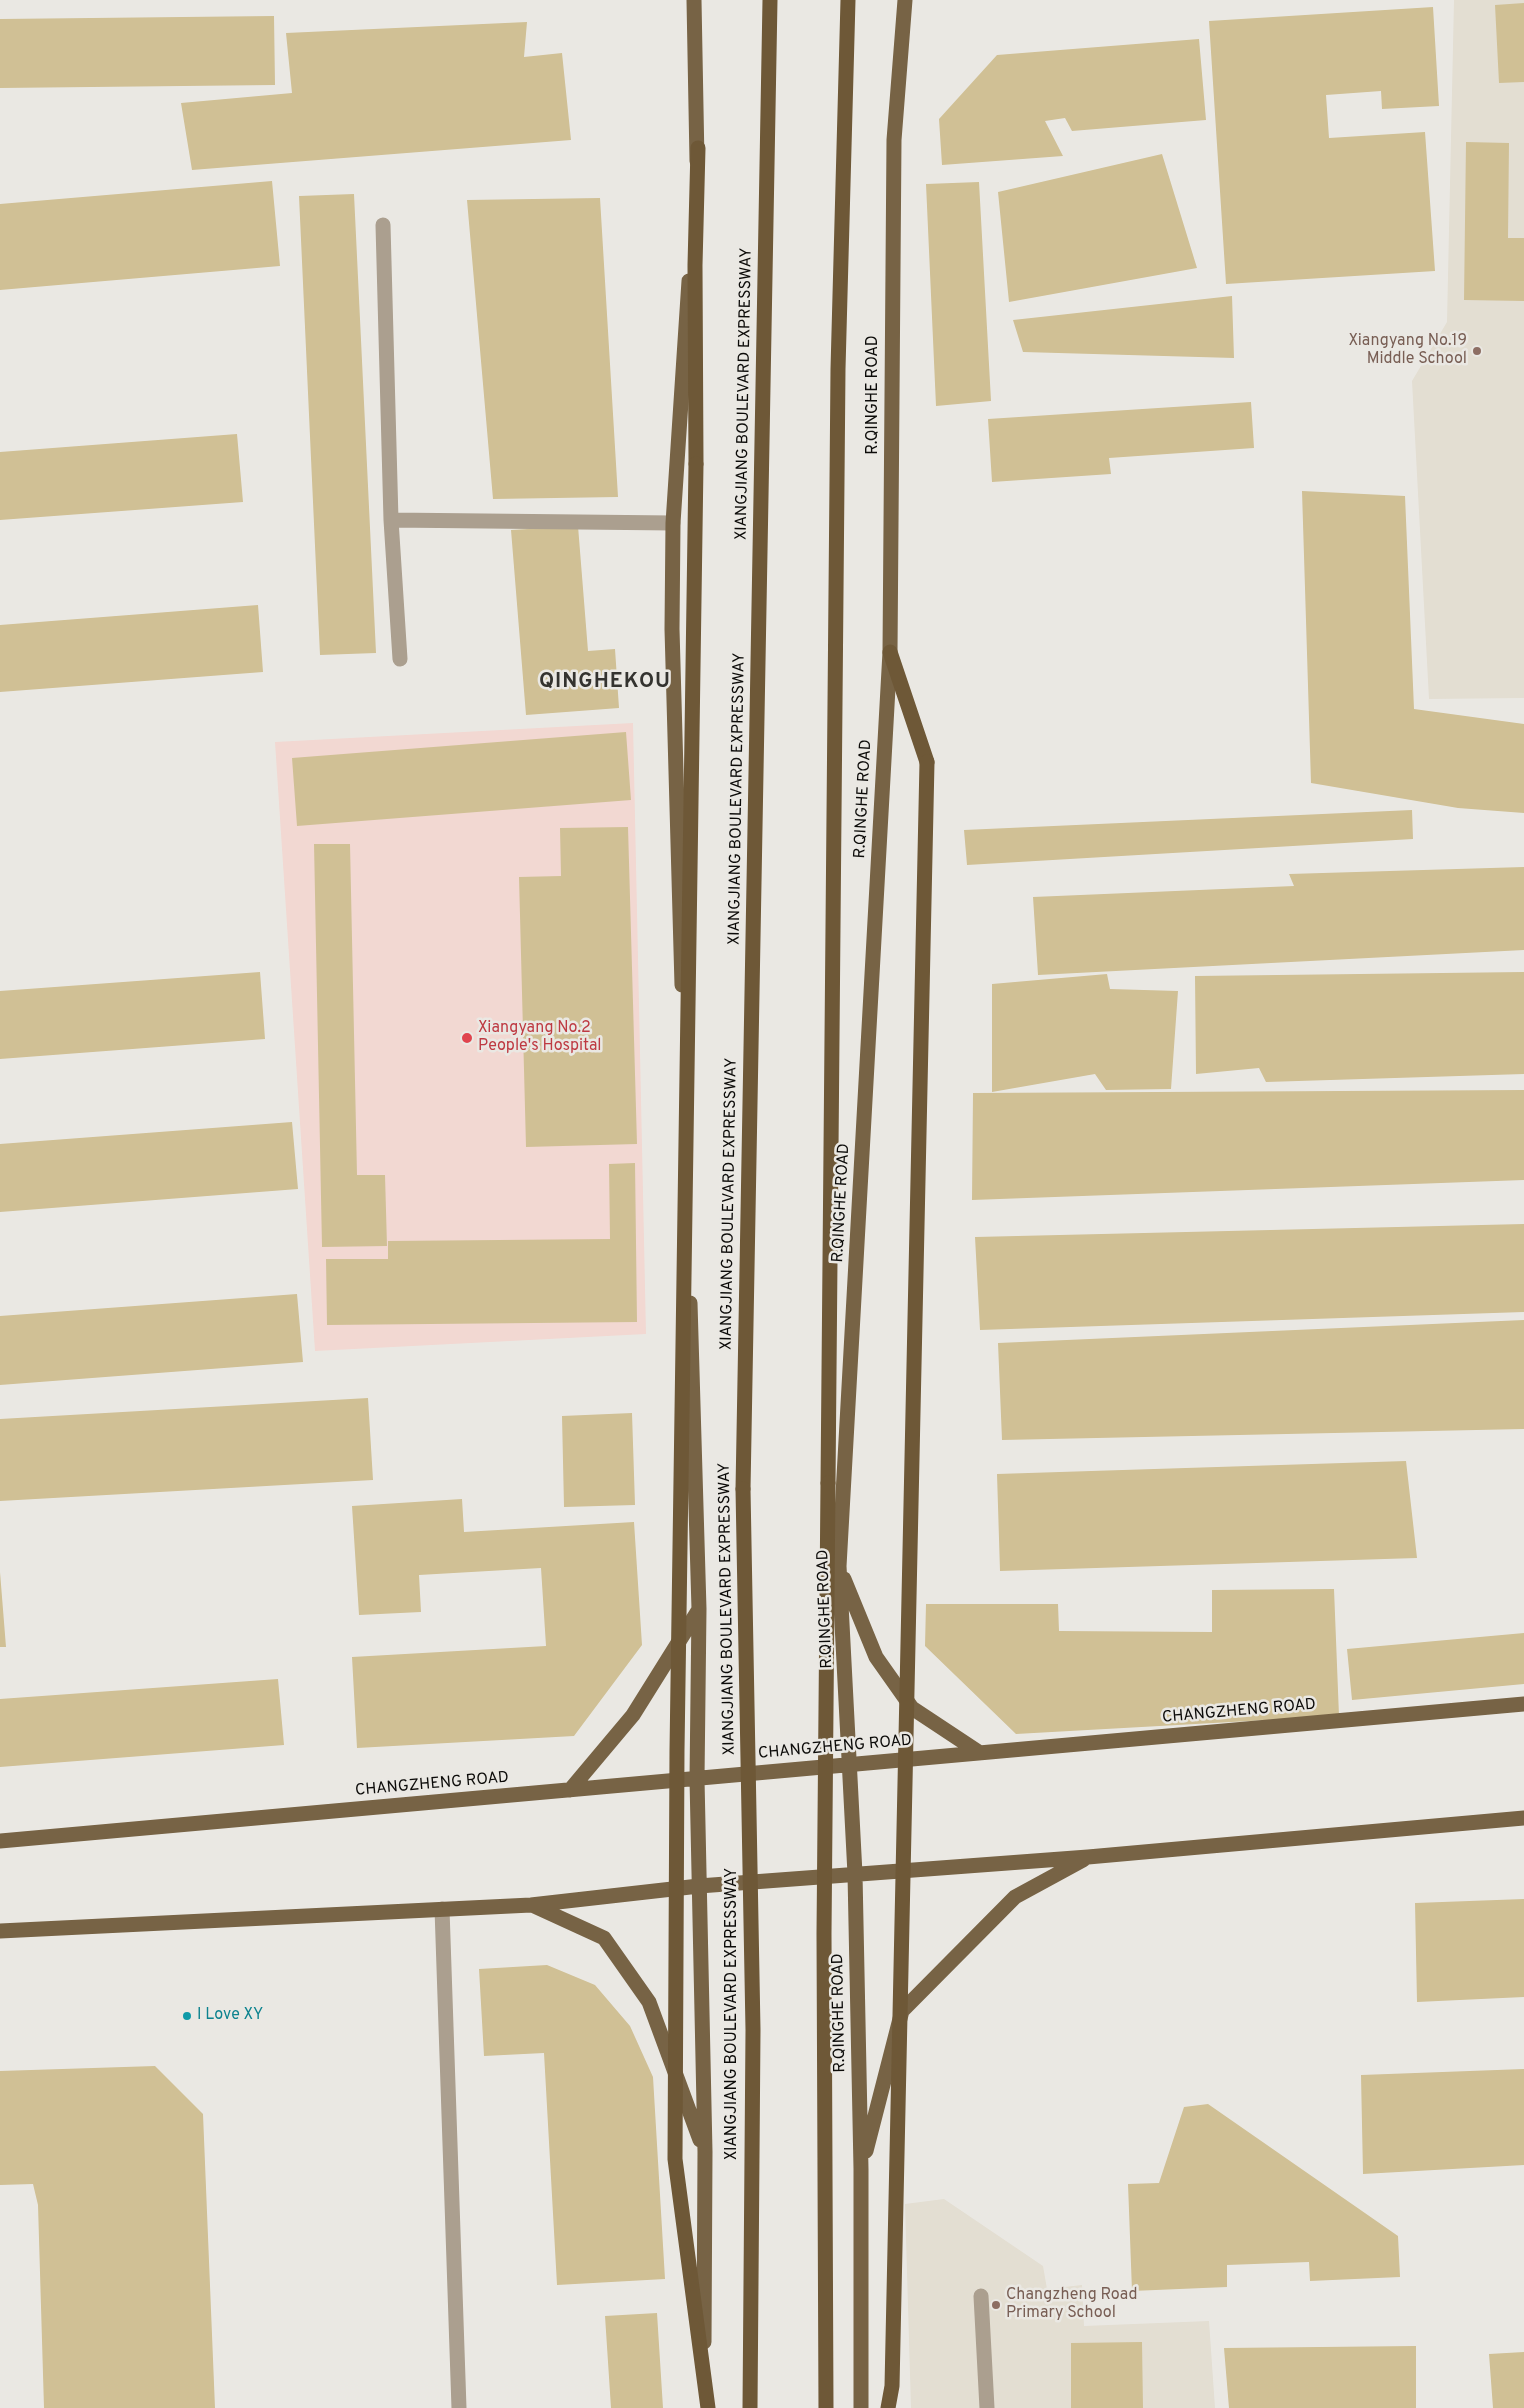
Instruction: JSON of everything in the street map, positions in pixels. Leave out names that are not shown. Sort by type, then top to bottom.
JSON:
[{"type":"highway","name":"XIANGJIANG BOULEVARD EXPRESSWAY","points":[[750,2408],[753,2030],[743,1489],[770,0]]},
{"type":"highway","points":[[826,2408],[824,1933],[838,369],[848,0]]},
{"type":"highway","points":[[698,148],[695,265],[696,464],[677,1720],[675,2159],[708,2408]]},
{"type":"highway","points":[[888,2408],[892,2386],[926,762],[890,652]]},
{"type":"main road","points":[[694,0],[698,148],[673,523],[672,629],[699,1609],[697,1779],[705,2152],[704,2408]]},
{"type":"main road","name":"R.QINGHE ROAD","points":[[861,2408],[861,2169],[855,1874],[851,1764],[839,1566],[890,652],[894,140],[905,0]]},
{"type":"main road","points":[[839,1566],[876,1657],[912,1708],[980,1753]]},
{"type":"main road","points":[[570,1790],[633,1715],[699,1609]]},
{"type":"main road","name":"CHANGZHENG ROAD","points":[[0,1841],[1524,1704]]},
{"type":"main road","points":[[0,1931],[531,1905],[699,1886],[1088,1856],[1524,1818]]},
{"type":"main road","points":[[861,2169],[902,2012],[1015,1898],[1088,1856]]},
{"type":"main road","points":[[531,1905],[604,1938],[649,2002],[705,2152]]},
{"type":"lane","points":[[383,225],[391,520],[400,659]]},
{"type":"lane","points":[[391,520],[673,523]]},
{"type":"lane","points":[[442,1909],[458,2408]]},
{"type":"lane","points":[[981,2296],[988,2408]]},
{"type":"shaded area","name":"Xiangyang No.19 Middle School","points":[[1454,0],[1524,0],[1524,698],[1429,699],[1412,381],[1447,322]]},
{"type":"shaded area","name":"Xiangyang No.2 People's Hospital","points":[[633,723],[646,1334],[315,1351],[275,742]]},
{"type":"shaded area","name":"Changzheng Road Primary School","points":[[944,2199],[1043,2266],[1047,2289],[1082,2285],[1084,2326],[1209,2321],[1215,2408],[911,2408],[905,2204]]},
{"type":"building","points":[[1524,3],[1524,82],[1499,83],[1495,5]]},
{"type":"building","points":[[1433,7],[1439,106],[1382,109],[1381,91],[1326,95],[1329,138],[1425,132],[1435,271],[1226,284],[1209,21]]},
{"type":"building","points":[[274,16],[275,85],[0,88],[0,19]]},
{"type":"building","points":[[527,22],[524,57],[562,53],[571,140],[192,170],[181,103],[292,93],[286,33]]},
{"type":"building","points":[[1199,39],[1206,120],[1072,131],[1065,118],[1045,121],[1063,156],[942,165],[939,119],[997,55]]},
{"type":"building","points":[[1466,142],[1509,143],[1508,238],[1524,238],[1524,301],[1464,300]]},
{"type":"building","points":[[1162,154],[1197,268],[1009,302],[998,192]]},
{"type":"building","points":[[272,181],[280,266],[0,290],[0,204]]},
{"type":"building","points":[[979,182],[991,401],[936,406],[926,184]]},
{"type":"building","points":[[354,194],[376,653],[320,655],[299,196]]},
{"type":"building","points":[[600,198],[618,497],[493,499],[467,200]]},
{"type":"building","points":[[1232,296],[1234,358],[1023,352],[1013,320]]},
{"type":"building","points":[[1251,402],[1254,448],[1109,458],[1111,474],[992,482],[988,419]]},
{"type":"building","points":[[237,434],[243,502],[0,520],[0,452]]},
{"type":"building","points":[[1302,491],[1405,496],[1414,709],[1524,724],[1524,813],[1458,808],[1311,783]]},
{"type":"building","points":[[578,526],[588,651],[615,649],[619,708],[526,715],[511,530]]},
{"type":"building","points":[[258,605],[263,672],[0,692],[0,625]]},
{"type":"building","points":[[626,732],[631,800],[297,826],[292,758]]},
{"type":"building","points":[[1412,810],[1413,839],[967,865],[964,830]]},
{"type":"building","points":[[628,827],[637,1144],[526,1147],[519,877],[561,876],[560,828]]},
{"type":"building","points":[[314,844],[350,844],[357,1175],[385,1175],[387,1246],[322,1247]]},
{"type":"building","points":[[1524,867],[1524,950],[1038,975],[1033,897],[1294,886],[1289,874]]},
{"type":"building","points":[[260,972],[265,1039],[0,1059],[0,991]]},
{"type":"building","points":[[1524,972],[1524,1074],[1266,1082],[1259,1068],[1196,1074],[1195,976]]},
{"type":"building","points":[[1107,974],[1110,989],[1178,991],[1171,1089],[1106,1090],[1095,1074],[992,1092],[992,984]]},
{"type":"building","points":[[1524,1090],[1524,1180],[972,1200],[973,1093]]},
{"type":"building","points":[[292,1122],[298,1189],[0,1212],[0,1144]]},
{"type":"building","points":[[635,1163],[637,1322],[327,1325],[326,1259],[388,1259],[388,1241],[610,1239],[609,1164]]},
{"type":"building","points":[[1524,1224],[1524,1312],[980,1330],[975,1237]]},
{"type":"building","points":[[297,1294],[303,1362],[0,1385],[0,1316]]},
{"type":"building","points":[[1524,1320],[1524,1429],[1002,1440],[998,1343]]},
{"type":"building","points":[[368,1398],[373,1480],[0,1501],[0,1419]]},
{"type":"building","points":[[632,1413],[635,1505],[564,1507],[562,1416]]},
{"type":"building","points":[[1406,1461],[1417,1558],[1000,1571],[997,1474]]},
{"type":"building","points":[[462,1499],[464,1532],[634,1522],[642,1645],[574,1736],[357,1748],[352,1657],[546,1646],[541,1568],[419,1575],[421,1612],[359,1615],[352,1506]]},
{"type":"building","points":[[0,1572],[6,1647],[0,1647]]},
{"type":"building","points":[[1334,1589],[1339,1716],[1016,1734],[925,1646],[926,1604],[1058,1604],[1059,1631],[1212,1632],[1212,1590]]},
{"type":"building","points":[[1524,1633],[1524,1684],[1352,1700],[1347,1649]]},
{"type":"building","points":[[278,1679],[284,1745],[0,1767],[0,1699]]},
{"type":"building","points":[[1524,1899],[1524,1997],[1417,2002],[1415,1903]]},
{"type":"building","points":[[547,1965],[595,1985],[630,2026],[653,2077],[665,2279],[557,2285],[544,2053],[484,2056],[479,1969]]},
{"type":"building","points":[[155,2066],[203,2114],[215,2408],[44,2408],[38,2205],[33,2184],[0,2185],[0,2071]]},
{"type":"building","points":[[1524,2069],[1524,2165],[1363,2174],[1361,2075]]},
{"type":"building","points":[[1208,2104],[1398,2236],[1400,2277],[1310,2281],[1309,2262],[1227,2265],[1227,2287],[1132,2291],[1128,2184],[1159,2183],[1184,2107]]},
{"type":"building","points":[[657,2313],[663,2408],[611,2408],[605,2316]]},
{"type":"building","points":[[1142,2342],[1143,2408],[1071,2408],[1071,2343]]},
{"type":"building","points":[[1416,2346],[1416,2408],[1229,2408],[1224,2348]]},
{"type":"building","points":[[1524,2352],[1524,2408],[1493,2408],[1489,2354]]},
{"type":"place","name":"Xiangyang No.19 Middle School","points":[[1477,351]]},
{"type":"place","name":"Xiangyang No.2 People's Hospital","points":[[467,1038]]},
{"type":"place","name":"I Love XY","points":[[187,2016]]},
{"type":"place","name":"Changzheng Road Primary School","points":[[996,2305]]},
{"type":"district","name":"QINGHEKOU","points":[[605,683]]}]
